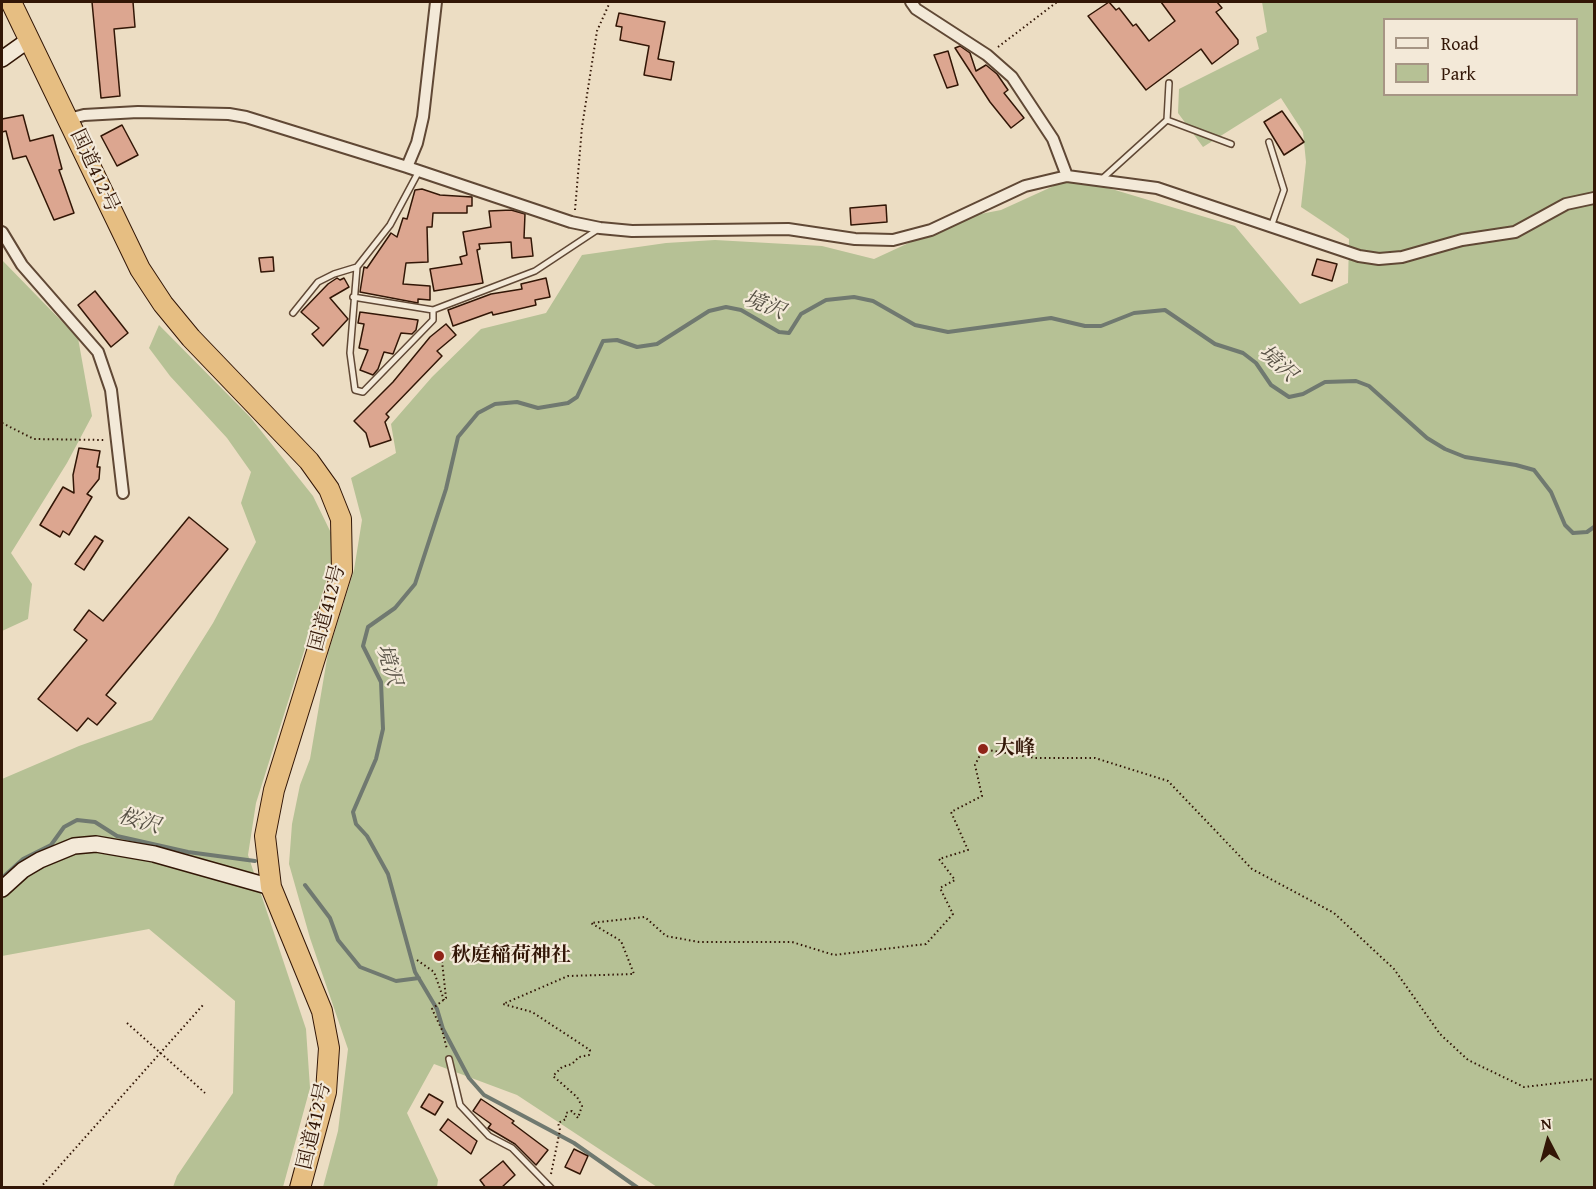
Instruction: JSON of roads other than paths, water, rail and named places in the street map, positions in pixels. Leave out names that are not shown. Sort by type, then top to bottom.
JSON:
[{"type":"highway","name":"国道412号","points":[[11,2],[140,269],[163,304],[191,338],[309,461],[329,489],[341,519],[342,571],[274,790],[265,836],[271,887],[322,1011],[329,1048],[326,1092],[300,1188]]},
{"type":"street","points":[[407,166],[417,143],[423,117],[436,2]]},
{"type":"street","points":[[910,2],[924,15],[987,55],[1012,77],[1053,139],[1067,176]]},
{"type":"street","points":[[2,59],[30,39]]},
{"type":"street","points":[[69,119],[110,112],[229,114],[407,166],[571,222],[632,231],[788,229],[855,239],[892,240],[931,230],[1025,186],[1067,176],[1103,178],[1157,188],[1359,256],[1378,259],[1402,257],[1462,240],[1515,232],[1566,204],[1594,198]]},
{"type":"street","points":[[2,232],[22,265],[98,352],[111,390],[123,493]]},
{"type":"street","points":[[2,889],[23,870],[40,860],[74,846],[96,844],[154,854],[271,887]]},
{"type":"lane","points":[[1103,178],[1167,120],[1169,83]]},
{"type":"lane","points":[[1167,120],[1231,144]]},
{"type":"lane","points":[[1269,142],[1284,190],[1271,227]]},
{"type":"lane","points":[[419,171],[390,225],[357,267],[350,353],[355,390],[363,392],[433,320],[433,310]]},
{"type":"lane","points":[[353,297],[433,310],[535,271],[600,228]]},
{"type":"lane","points":[[293,313],[318,282],[357,267]]},
{"type":"lane","points":[[449,1059],[460,1105],[489,1136],[512,1148],[549,1186]]},
{"type":"lane","points":[[541,1188],[549,1186]]},
{"type":"waterway","name":"境沢","points":[[638,1188],[574,1143],[484,1095],[469,1078],[443,1029],[437,1009],[415,972],[388,874],[367,836],[356,824],[353,812],[376,759],[383,729],[381,682],[363,646],[368,627],[395,608],[415,584],[446,489],[458,437],[478,413],[495,404],[517,402],[538,408],[568,403],[577,397],[603,341],[617,340],[637,347],[657,344],[709,311],[726,307],[741,310],[779,332],[789,333],[801,314],[826,300],[854,297],[873,301],[915,325],[948,332],[1051,318],[1085,326],[1101,326],[1134,313],[1165,310],[1215,344],[1243,353],[1256,363],[1271,385],[1289,397],[1303,394],[1325,382],[1356,381],[1369,386],[1427,438],[1445,449],[1465,457],[1534,470],[1551,492],[1565,525],[1573,533],[1587,532],[1594,527]]},
{"type":"waterway","name":"桜沢","points":[[2,878],[23,859],[51,845],[64,827],[77,820],[95,822],[117,836],[188,852],[255,861]]},
{"type":"waterway","name":"桜沢","points":[[305,885],[330,918],[338,940],[360,967],[396,981],[419,978]]},
{"type":"place","name":"大峰","points":[[983,749]]},
{"type":"place","name":"秋庭稲荷神社","points":[[439,956]]}]
